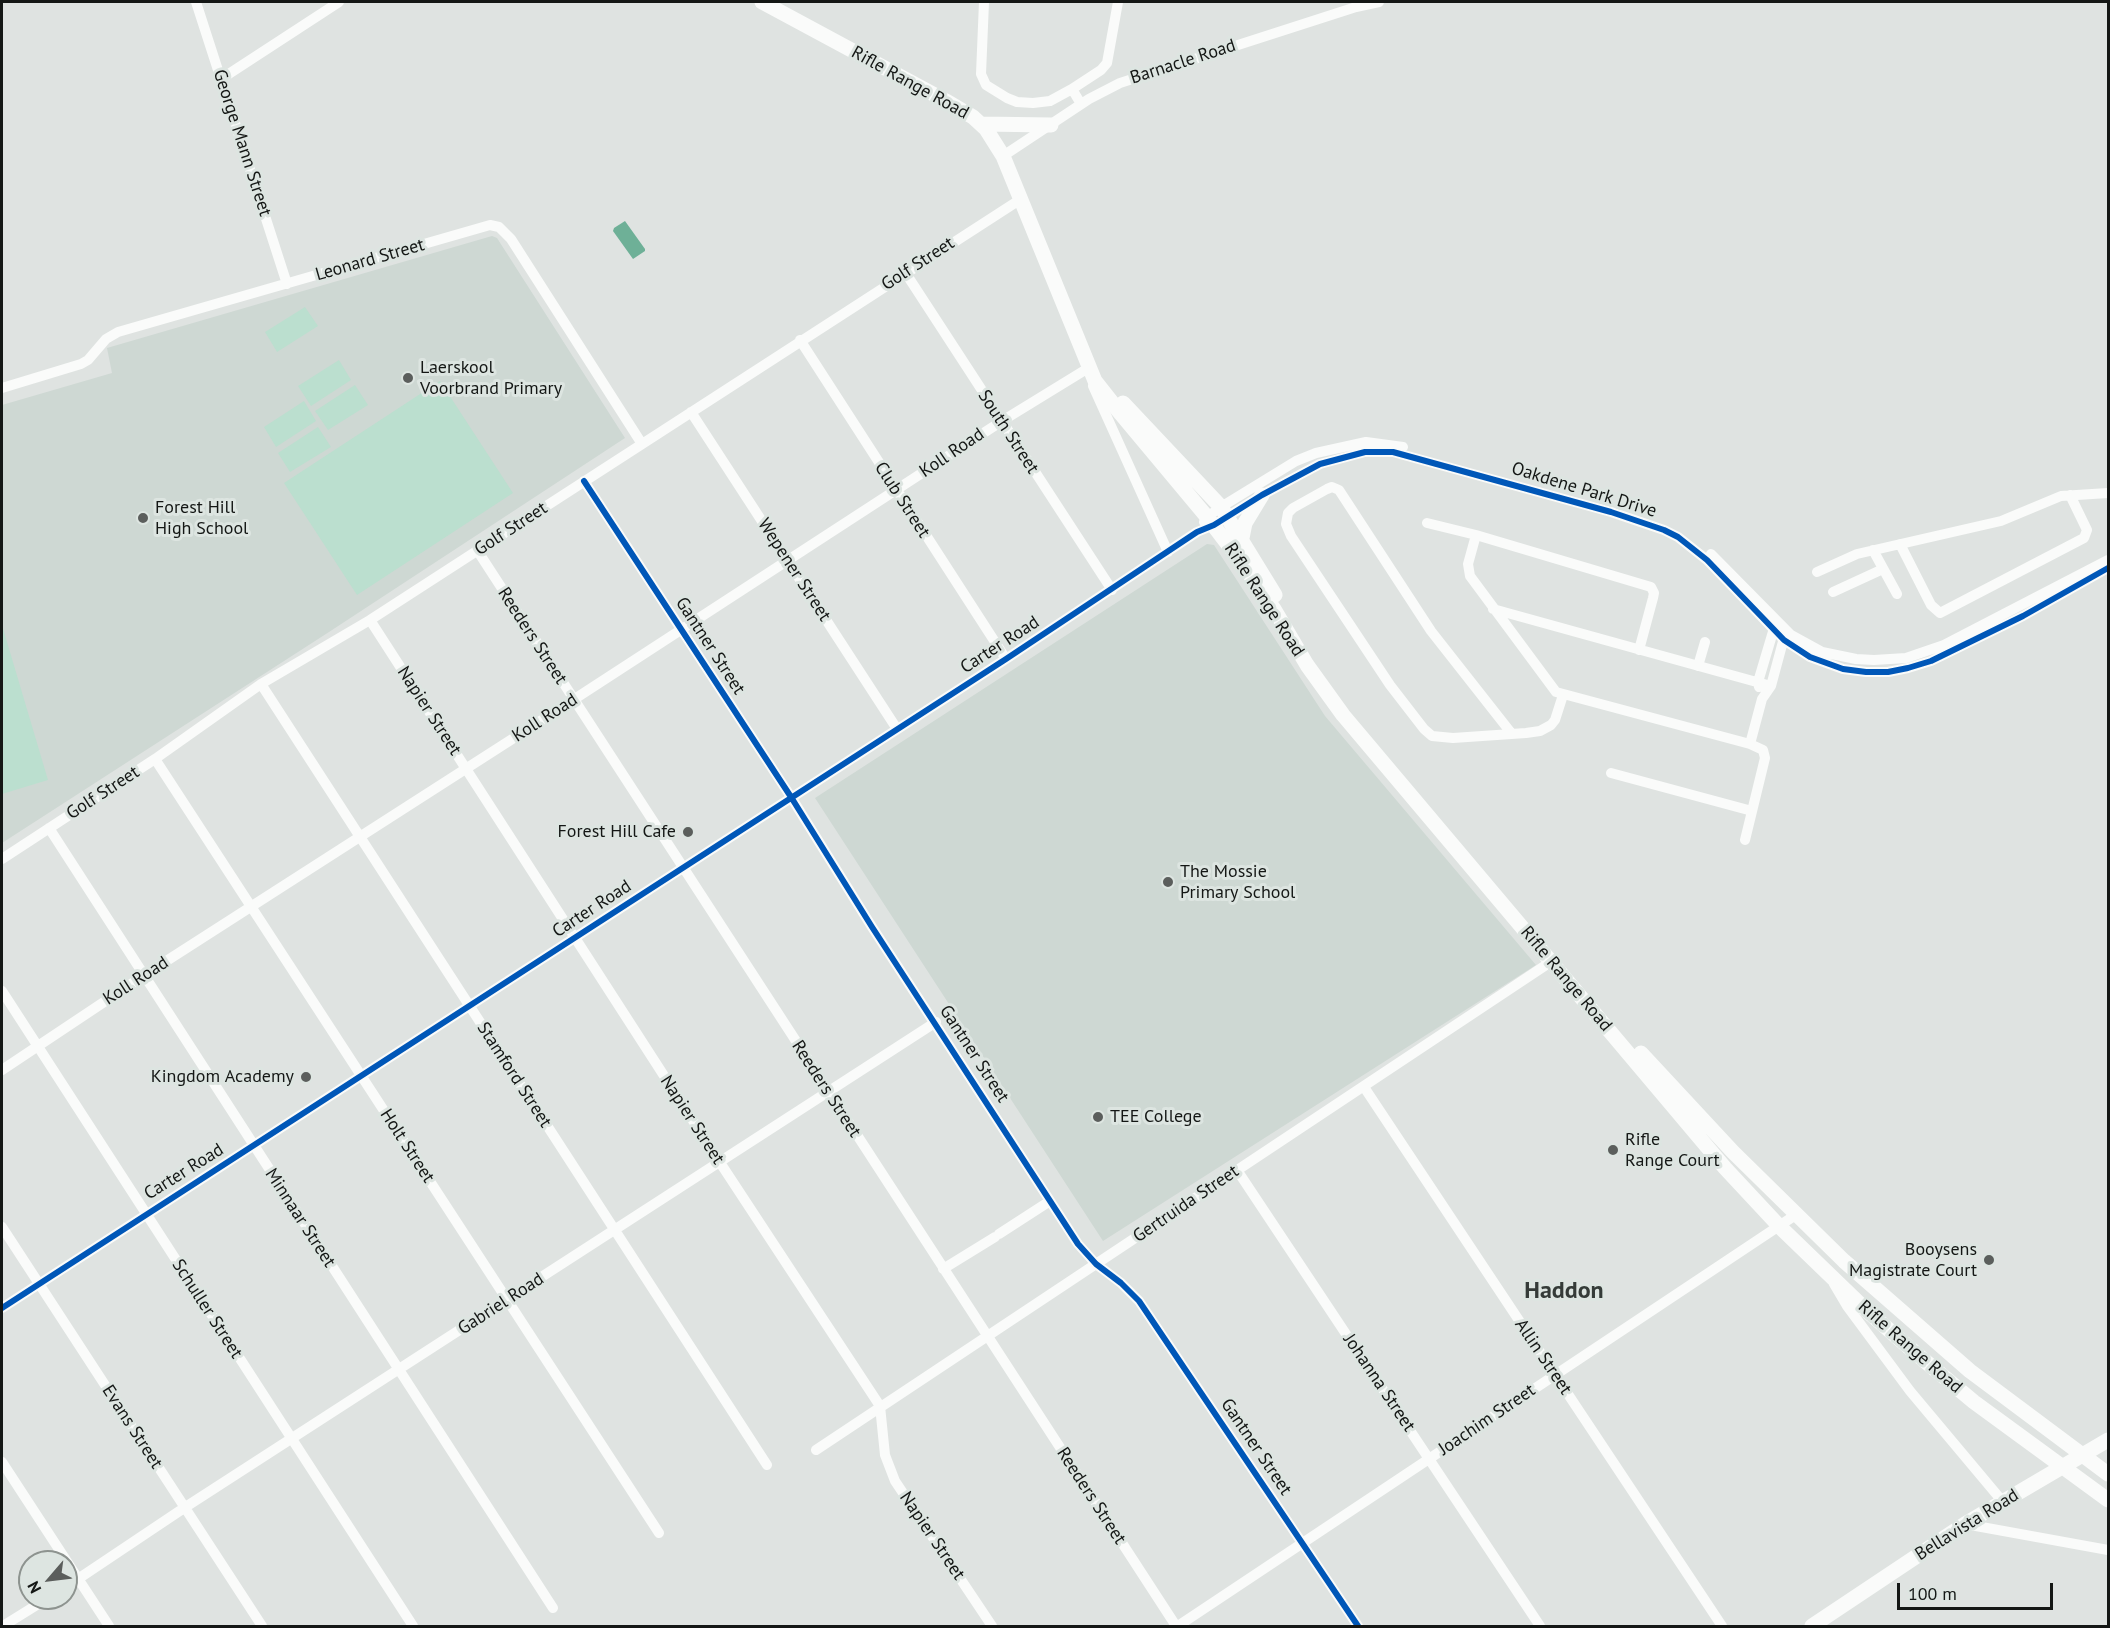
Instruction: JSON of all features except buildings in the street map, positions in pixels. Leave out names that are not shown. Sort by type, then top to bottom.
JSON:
[{"type":"main road","name":"Rifle Range Road","points":[[762,2],[946,101],[981,124],[991,135],[1003,156],[1021,199],[1088,368]]},
{"type":"main road","points":[[981,124],[1051,125]]},
{"type":"main road","points":[[1088,368],[1101,384]]},
{"type":"main road","name":"Rifle Range Road","points":[[1101,384],[1224,512],[1242,538],[1327,683],[1347,710],[1725,1168],[1780,1227],[1822,1265],[1866,1310],[1926,1363],[1974,1402],[2109,1500]]},
{"type":"main road","name":"Rifle Range Road","points":[[1101,384],[1211,521],[1274,609],[1307,665],[1343,714],[1554,960],[1725,1143],[1844,1261],[1971,1371],[2084,1453],[2109,1474]]},
{"type":"main road","points":[[1242,538],[1245,523],[1262,495]]},
{"type":"main road","name":"Bellavista Road","points":[[1812,1626],[1965,1524],[2109,1440]]},
{"type":"street","name":"George Mann Street","points":[[196,2],[287,284]]},
{"type":"street","points":[[221,79],[339,2]]},
{"type":"street","points":[[984,2],[981,74],[983,80],[991,90],[1017,102],[1033,103],[1050,101],[1101,70],[1107,63],[1118,2]]},
{"type":"street","name":"Barnacle Road","points":[[1003,156],[1081,104],[1120,83],[1328,16],[1379,2]]},
{"type":"street","points":[[1072,89],[1081,104]]},
{"type":"street","name":"Golf Street","points":[[2,859],[155,759],[261,684],[370,620],[1021,199]]},
{"type":"street","name":"Leonard Street","points":[[2,388],[81,364],[88,360],[106,339],[118,332],[484,226],[500,227],[511,239],[642,444]]},
{"type":"street","name":"South Street","points":[[905,272],[1112,590]]},
{"type":"street","name":"Club Street","points":[[800,340],[1006,659]]},
{"type":"street","name":"Koll Road","points":[[2,1070],[143,976],[1002,421],[1088,368]]},
{"type":"street","name":"Rifle Range Road","points":[[1088,368],[1168,552]]},
{"type":"street","name":"Wepener Street","points":[[692,412],[897,729]]},
{"type":"street","name":"Oakdene Park Drive","points":[[1211,521],[1296,461],[1324,450],[1393,452],[1611,512],[1664,530],[1686,543],[1707,560],[1785,636],[1810,657],[1843,669],[1877,672],[1908,668],[1931,661],[2023,616],[2109,568]]},
{"type":"street","name":"Oakdene Park Drive","points":[[1224,512],[1349,450]]},
{"type":"street","name":"Gantner Street","points":[[584,481],[791,797],[872,927],[936,1022],[1078,1244],[1096,1264],[1121,1283],[1139,1301],[1358,1626]]},
{"type":"street","points":[[1512,734],[1431,631],[1340,490],[1332,487],[1293,508],[1288,513],[1286,524],[1292,536],[1390,685],[1432,736],[1444,738],[1512,734],[1540,731],[1556,720],[1563,695]]},
{"type":"street","points":[[1817,572],[1857,554],[1980,527],[2018,515],[2061,496],[2109,493]]},
{"type":"street","points":[[1900,544],[1931,605],[1940,613],[2084,538],[2087,530],[2070,495]]},
{"type":"street","name":"Carter Road","points":[[2,1308],[1112,590],[1211,521]]},
{"type":"street","points":[[1426,523],[1651,587],[1654,593],[1639,650]]},
{"type":"street","points":[[1476,536],[1468,564],[1472,580],[1550,686],[1563,695],[1750,744],[1763,750],[1765,758],[1745,840]]},
{"type":"street","name":"Reeders Street","points":[[477,550],[986,1336],[1177,1626]]},
{"type":"street","points":[[1873,550],[1897,594]]},
{"type":"street","name":"Oakdene Park Drive","points":[[1785,636],[1834,655],[1874,660],[1906,658],[1944,645],[2109,560]]},
{"type":"street","points":[[1833,592],[1883,569]]},
{"type":"street","points":[[1493,609],[1771,686]]},
{"type":"street","name":"Napier Street","points":[[370,620],[880,1406],[885,1455],[895,1481],[992,1626]]},
{"type":"street","points":[[1762,699],[1758,682],[1775,625]]},
{"type":"street","points":[[1750,744],[1762,699],[1771,686],[1785,636]]},
{"type":"street","points":[[1698,666],[1705,642]]},
{"type":"street","name":"Stamford Street","points":[[261,684],[767,1465]]},
{"type":"street","name":"Holt Street","points":[[155,759],[659,1533]]},
{"type":"street","points":[[1611,773],[1752,811]]},
{"type":"street","name":"Minnaar Street","points":[[49,828],[553,1608]]},
{"type":"street","name":"Gertruida Street","points":[[816,1450],[1554,960]]},
{"type":"street","name":"Schuller Street","points":[[2,991],[413,1626]]},
{"type":"street","name":"Gabriel Road","points":[[78,1579],[184,1508],[936,1022]]},
{"type":"street","name":"Allin Street","points":[[1364,1087],[1722,1626]]},
{"type":"street","name":"Johanna Street","points":[[1237,1170],[1540,1626]]},
{"type":"street","points":[[943,1269],[1050,1201]]},
{"type":"street","name":"Joachim Street","points":[[1177,1626],[1797,1214]]},
{"type":"street","name":"Evans Street","points":[[2,1227],[262,1626]]},
{"type":"street","points":[[1822,1265],[1847,1306],[1891,1365],[2003,1502]]},
{"type":"street","points":[[2,1462],[59,1550]]},
{"type":"street","points":[[1965,1524],[2109,1550]]},
{"type":"street","points":[[78,1579],[109,1626]]},
{"type":"street","points":[[3,1626],[29,1610]]},
{"type":"shaded area","points":[[625,221],[645,249],[633,259],[613,231]]},
{"type":"shaded area","points":[[492,236],[497,238],[625,438],[2,843],[2,405],[112,373],[107,348]]},
{"type":"shaded area","points":[[305,307],[318,326],[277,352],[265,332]]},
{"type":"shaded area","points":[[339,360],[351,380],[311,406],[298,386]]},
{"type":"shaded area","points":[[440,381],[513,493],[357,595],[284,483]]},
{"type":"shaded area","points":[[355,385],[368,405],[328,430],[315,411]]},
{"type":"shaded area","points":[[304,401],[316,421],[276,447],[264,427]]},
{"type":"shaded area","points":[[318,427],[331,447],[290,472],[278,453]]},
{"type":"shaded area","name":"The Mossie Primary School","points":[[1207,544],[1214,545],[1325,716],[1536,965],[1103,1241],[815,798]]},
{"type":"shaded area","points":[[2,625],[48,780],[2,794]]},
{"type":"cycle path","points":[[2,1308],[1006,659],[1197,532],[1214,525],[1262,495],[1320,464],[1365,452],[1393,452],[1611,512],[1664,530],[1678,537],[1707,560],[1784,640],[1810,657],[1843,669],[1888,672],[1931,661],[2023,616],[2108,568]]},
{"type":"cycle path","points":[[584,481],[791,797],[872,927],[1078,1244],[1096,1264],[1121,1283],[1139,1301],[1358,1626]]},
{"type":"place","name":"Laerskool Voorbrand Primary","points":[[408,378]]},
{"type":"place","name":"Forest Hill High School","points":[[143,518]]},
{"type":"place","name":"Forest Hill Cafe","points":[[688,832]]},
{"type":"place","name":"The Mossie Primary School","points":[[1168,882]]},
{"type":"place","name":"Kingdom Academy","points":[[306,1077]]},
{"type":"place","name":"TEE College","points":[[1098,1117]]},
{"type":"place","name":"Rifle Range Court","points":[[1613,1150]]},
{"type":"place","name":"Booysens Magistrate Court","points":[[1989,1260]]},
{"type":"district","name":"Haddon","points":[[1564,1291]]}]
